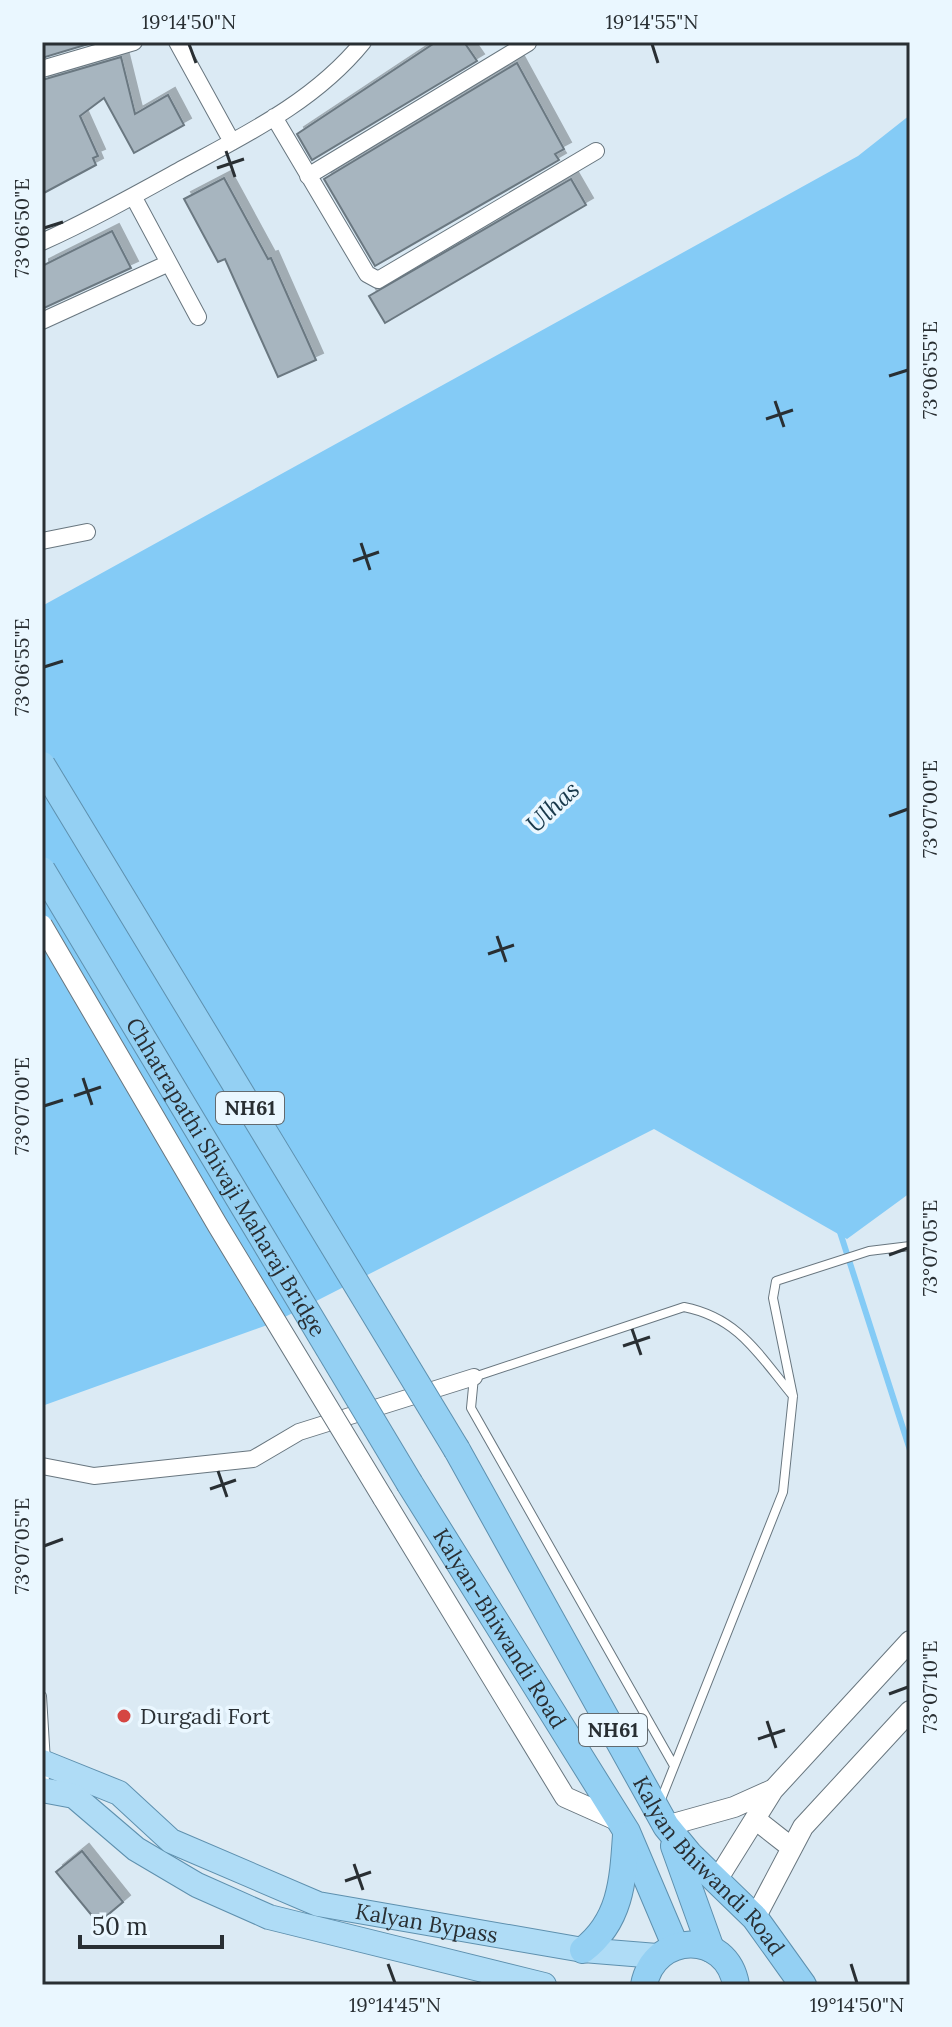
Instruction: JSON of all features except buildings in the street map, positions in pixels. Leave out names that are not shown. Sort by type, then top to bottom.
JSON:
[{"type":"highway","name":"Kalyan Bhiwandi Road","points":[[42,765],[457,1450],[662,1817],[689,1854],[755,1918],[803,1985]]},
{"type":"highway","name":"Chhatrapathi Shivaji Maharaj Bridge","points":[[42,870],[410,1484]]},
{"type":"highway","name":"Kalyan-Bhiwandi Road","points":[[410,1484],[624,1827],[666,1951]]},
{"type":"highway","points":[[662,1817],[688,1879],[711,1949]]},
{"type":"highway","points":[[583,1950],[596,1940],[615,1914],[622,1884],[624,1827]]},
{"type":"highway","points":[[644,1985],[649,1968],[666,1951],[690,1943],[711,1949],[728,1963],[735,1980]]},
{"type":"highway","name":"Kalyan Bhiwandi Road","points":[[735,1980],[760,1985]]},
{"type":"main road","name":"Kalyan Bypass","points":[[44,1762],[119,1793],[171,1841],[318,1904],[583,1950],[666,1951]]},
{"type":"main road","name":"Kalyan Bypass","points":[[43,1790],[74,1796],[136,1849],[197,1885],[269,1917],[483,1978],[544,1985]]},
{"type":"street","points":[[42,69],[134,42]]},
{"type":"street","points":[[177,42],[232,142]]},
{"type":"street","points":[[42,242],[133,196],[271,119],[323,86],[363,42]]},
{"type":"street","points":[[308,176],[528,43]]},
{"type":"street","points":[[271,119],[367,274],[378,280],[596,151]]},
{"type":"street","points":[[133,196],[198,317]]},
{"type":"street","points":[[42,321],[169,263]]},
{"type":"street","points":[[42,541],[87,532]]},
{"type":"street","points":[[42,925],[218,1226],[565,1797],[624,1827]]},
{"type":"street","points":[[42,1466],[94,1476],[253,1459],[299,1432],[474,1377]]},
{"type":"street","points":[[717,1880],[773,1790],[910,1641]]},
{"type":"street","points":[[755,1918],[803,1827],[910,1711]]},
{"type":"street","points":[[662,1817],[734,1807],[773,1790]]},
{"type":"street","points":[[755,1819],[792,1848]]},
{"type":"lane","points":[[662,1817],[673,1764],[783,1492],[793,1396],[773,1288],[784,1276],[869,1251],[910,1246]]},
{"type":"lane","points":[[673,1764],[471,1408],[474,1377],[684,1307],[710,1312],[738,1330],[793,1396]]},
{"type":"lane","points":[[42,1696],[43,1790]]},
{"type":"water","name":"Ulhas","points":[[910,115],[910,1193],[847,1239],[654,1129],[273,1323],[42,1406],[42,606],[858,156]]},
{"type":"waterway","points":[[839,1229],[910,1450]]},
{"type":"place","name":"Durgadi Fort","points":[[124,1716]]}]
